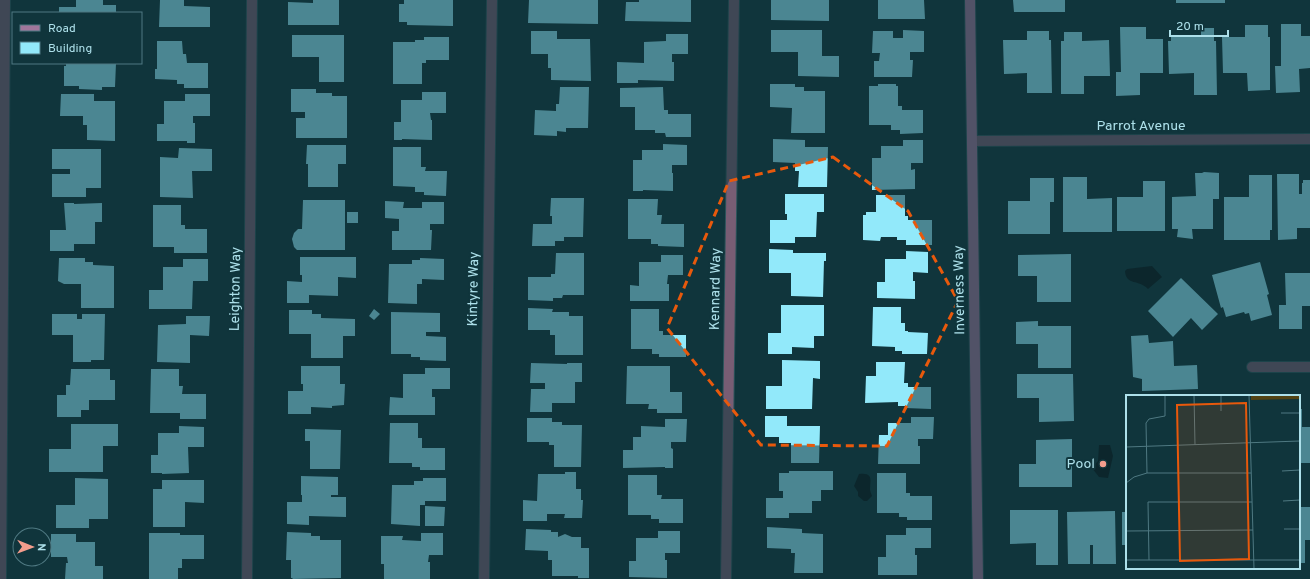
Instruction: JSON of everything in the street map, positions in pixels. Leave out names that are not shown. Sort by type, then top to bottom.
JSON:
[{"type":"street","points":[[1,579],[5,0]]},
{"type":"street","name":"Leighton Way","points":[[247,579],[252,0]]},
{"type":"street","name":"Kintyre Way","points":[[484,579],[492,0]]},
{"type":"street","name":"Kennard Way","points":[[726,579],[734,0]]},
{"type":"street","name":"Inverness Way","points":[[970,0],[978,579]]},
{"type":"street","name":"Parrot Avenue","points":[[972,141],[1310,139]]},
{"type":"street","points":[[1252,367],[1310,367]]},
{"type":"highlighted area","points":[[833,157],[908,211],[958,301],[887,446],[761,445],[667,328],[729,181]]},
{"type":"shaded area","points":[[1152,266],[1162,277],[1148,289],[1141,284],[1130,281],[1126,276],[1125,271],[1127,269]]},
{"type":"shaded area","name":"Pool","points":[[1099,445],[1110,445],[1113,456],[1108,478],[1099,477],[1092,468],[1098,461]]},
{"type":"shaded area","points":[[859,474],[867,474],[870,478],[870,490],[872,496],[867,501],[864,501],[858,496],[858,492],[854,486]]},
{"type":"building","points":[[76,0],[103,0],[103,5],[116,5],[116,12],[59,12],[59,7],[76,7]]},
{"type":"building","points":[[160,0],[184,0],[184,6],[210,7],[210,27],[159,27]]},
{"type":"building","points":[[313,0],[339,0],[339,25],[288,25],[288,2],[313,3]]},
{"type":"building","points":[[404,0],[453,0],[453,26],[407,25],[407,22],[399,22],[399,4],[404,4]]},
{"type":"building","points":[[529,0],[598,0],[598,24],[528,23]]},
{"type":"building","points":[[639,0],[691,0],[691,22],[625,21],[626,2],[639,2]]},
{"type":"building","points":[[771,0],[829,0],[829,21],[771,20]]},
{"type":"building","points":[[878,0],[924,0],[925,19],[878,19]]},
{"type":"building","points":[[1013,0],[1065,0],[1065,12],[1014,12]]},
{"type":"building","points":[[1176,0],[1225,0],[1225,3],[1176,3]]},
{"type":"building","points":[[1281,24],[1301,24],[1301,36],[1310,36],[1310,68],[1299,69],[1300,92],[1276,93],[1275,66],[1281,66]]},
{"type":"building","points":[[1245,25],[1268,25],[1268,37],[1270,37],[1270,90],[1248,91],[1247,73],[1223,73],[1222,37],[1245,37]]},
{"type":"building","points":[[1120,27],[1146,27],[1146,39],[1163,39],[1163,73],[1140,73],[1140,95],[1116,96],[1116,72],[1121,72]]},
{"type":"building","points":[[1201,28],[1214,28],[1214,41],[1216,41],[1217,95],[1194,95],[1194,73],[1169,74],[1168,41],[1171,41],[1171,36],[1201,36]]},
{"type":"building","points":[[771,30],[822,30],[822,56],[839,56],[839,77],[798,76],[798,52],[771,52]]},
{"type":"building","points":[[903,30],[924,31],[924,52],[910,52],[910,60],[913,60],[912,77],[874,77],[874,61],[879,61],[880,53],[872,53],[873,31],[893,31],[893,38],[903,38]]},
{"type":"building","points":[[531,31],[557,31],[557,39],[590,39],[591,81],[551,80],[551,68],[548,68],[548,54],[531,54]]},
{"type":"building","points":[[1027,31],[1049,31],[1049,40],[1051,40],[1052,93],[1027,93],[1027,73],[1004,74],[1003,40],[1027,40]]},
{"type":"building","points":[[1064,32],[1082,32],[1082,41],[1109,40],[1110,76],[1084,76],[1084,94],[1061,94],[1061,41],[1064,41]]},
{"type":"building","points":[[666,34],[688,34],[688,54],[672,54],[672,62],[674,62],[674,81],[638,80],[638,83],[617,83],[617,62],[644,63],[644,42],[666,41]]},
{"type":"building","points":[[292,35],[344,35],[344,82],[319,82],[319,57],[292,57]]},
{"type":"building","points":[[424,37],[449,37],[449,60],[426,60],[426,63],[422,63],[422,84],[393,84],[393,42],[415,42],[415,40],[424,40]]},
{"type":"building","points":[[157,41],[182,41],[183,54],[186,54],[187,63],[208,63],[208,88],[184,88],[184,84],[177,84],[177,80],[155,79],[155,69],[157,69]]},
{"type":"building","points":[[66,64],[116,64],[115,87],[102,87],[102,90],[79,89],[79,86],[64,86],[64,66],[66,66]]},
{"type":"building","points":[[770,84],[795,84],[795,87],[804,87],[804,91],[825,91],[825,133],[791,133],[792,108],[770,107]]},
{"type":"building","points":[[878,84],[896,84],[896,86],[898,86],[898,106],[902,106],[902,110],[923,110],[923,133],[900,134],[900,130],[891,130],[891,125],[869,125],[869,86],[878,86]]},
{"type":"building","points":[[560,87],[589,87],[588,128],[566,128],[566,132],[557,131],[557,136],[534,135],[535,110],[556,111],[556,104],[559,104]]},
{"type":"building","points":[[663,87],[664,110],[668,110],[668,114],[691,114],[691,137],[666,137],[665,133],[655,133],[655,130],[635,130],[635,107],[620,107],[620,88]]},
{"type":"building","points":[[291,89],[316,89],[316,93],[332,93],[332,96],[347,96],[347,138],[296,138],[296,118],[305,118],[305,112],[291,112]]},
{"type":"building","points":[[422,92],[446,92],[446,113],[430,113],[432,120],[432,140],[394,140],[394,122],[401,122],[401,100],[422,100]]},
{"type":"building","points":[[61,94],[94,94],[94,101],[115,101],[115,141],[87,140],[87,125],[83,125],[83,116],[60,116]]},
{"type":"building","points":[[185,94],[210,94],[210,116],[193,116],[193,123],[195,123],[195,143],[187,143],[187,141],[157,141],[157,124],[164,124],[164,101],[185,101]]},
{"type":"building","points":[[773,139],[805,140],[805,147],[828,147],[827,187],[798,187],[799,171],[795,171],[795,163],[773,162]]},
{"type":"building","points":[[903,140],[923,140],[923,163],[911,163],[911,170],[915,169],[915,189],[872,190],[872,158],[881,158],[881,146],[903,146]]},
{"type":"building","points":[[663,144],[687,145],[687,165],[672,165],[673,191],[633,191],[633,160],[642,160],[642,150],[663,150]]},
{"type":"building","points":[[307,145],[346,145],[346,164],[338,164],[338,187],[308,187],[308,164],[306,164]]},
{"type":"building","points":[[393,147],[421,147],[421,167],[426,167],[425,171],[447,171],[446,196],[424,195],[424,192],[415,192],[415,187],[393,186]]},
{"type":"building","points":[[179,148],[212,149],[212,171],[192,171],[193,198],[160,197],[160,157],[178,158]]},
{"type":"building","points":[[52,149],[101,149],[101,188],[86,188],[86,197],[52,197],[52,174],[70,174],[70,169],[52,169]]},
{"type":"building","points":[[1195,173],[1219,173],[1219,199],[1213,199],[1213,229],[1192,229],[1193,239],[1177,237],[1178,229],[1172,229],[1172,197],[1196,196]]},
{"type":"building","points":[[1277,174],[1299,174],[1299,194],[1302,194],[1303,180],[1310,180],[1310,228],[1297,228],[1297,239],[1278,240]]},
{"type":"building","points":[[1249,175],[1272,175],[1272,230],[1270,230],[1270,240],[1224,240],[1224,197],[1249,197]]},
{"type":"building","points":[[1063,177],[1087,177],[1087,199],[1112,198],[1112,232],[1063,232]]},
{"type":"building","points":[[1030,178],[1054,178],[1054,202],[1050,202],[1050,234],[1008,234],[1008,201],[1030,201]]},
{"type":"building","points":[[1143,181],[1165,181],[1165,231],[1117,231],[1117,197],[1143,197]]},
{"type":"building","points":[[785,194],[824,194],[824,212],[817,212],[816,237],[795,237],[795,243],[770,243],[770,220],[787,220],[787,214],[785,214]]},
{"type":"building","points":[[876,195],[905,195],[905,216],[908,216],[908,220],[932,220],[932,245],[906,245],[906,240],[897,240],[897,237],[881,237],[880,241],[863,240],[863,215],[866,215],[866,212],[876,212]]},
{"type":"building","points":[[551,198],[584,198],[583,237],[564,237],[564,241],[555,241],[555,246],[532,246],[533,224],[552,224],[552,216],[550,216]]},
{"type":"building","points":[[628,199],[658,199],[657,215],[662,215],[661,224],[684,224],[684,247],[658,246],[658,244],[651,244],[651,239],[628,239]]},
{"type":"building","points":[[303,200],[345,200],[345,250],[297,250],[294,247],[292,239],[294,233],[298,229],[302,229]]},
{"type":"building","points":[[385,201],[404,202],[403,208],[422,208],[422,202],[444,202],[444,224],[430,224],[430,230],[432,230],[431,250],[392,250],[392,231],[399,231],[399,219],[385,218]]},
{"type":"building","points":[[64,203],[102,203],[102,222],[95,222],[95,244],[74,244],[74,251],[50,251],[50,230],[66,230]]},
{"type":"building","points":[[153,205],[181,205],[181,225],[185,225],[185,229],[207,229],[207,253],[174,253],[174,247],[153,247]]},
{"type":"building","points":[[347,212],[358,212],[358,223],[347,223]]},
{"type":"building","points":[[769,249],[793,250],[793,253],[826,253],[826,261],[824,261],[823,297],[791,296],[791,273],[769,273]]},
{"type":"building","points":[[906,251],[928,252],[928,273],[913,272],[913,281],[915,281],[915,299],[877,298],[877,282],[885,282],[885,259],[906,259]]},
{"type":"building","points":[[556,253],[584,253],[584,295],[563,295],[562,298],[553,298],[553,301],[528,300],[528,277],[551,277],[551,274],[555,274]]},
{"type":"building","points":[[1071,254],[1071,302],[1037,302],[1037,276],[1018,276],[1018,255]]},
{"type":"building","points":[[661,255],[683,255],[683,275],[668,275],[667,284],[669,284],[669,301],[630,301],[630,285],[639,286],[639,262],[661,262]]},
{"type":"building","points":[[300,257],[356,257],[356,278],[338,277],[338,296],[309,295],[309,303],[287,303],[287,281],[302,282],[302,275],[300,275]]},
{"type":"building","points":[[59,258],[85,258],[85,262],[93,262],[93,265],[114,266],[114,308],[81,308],[81,284],[64,284],[58,281]]},
{"type":"building","points":[[420,258],[444,259],[444,280],[422,279],[422,284],[417,284],[417,304],[388,303],[389,264],[412,264],[412,260],[420,260]]},
{"type":"building","points":[[183,259],[208,259],[208,281],[193,281],[192,309],[149,309],[149,290],[163,290],[163,267],[183,267]]},
{"type":"building","points":[[1260,262],[1269,294],[1267,295],[1272,315],[1251,321],[1249,313],[1245,314],[1244,312],[1226,317],[1223,307],[1221,308],[1212,275]]},
{"type":"building","points":[[1285,273],[1310,273],[1310,306],[1302,306],[1302,329],[1279,329],[1279,305],[1286,305]]},
{"type":"building","points":[[1181,278],[1218,314],[1202,330],[1191,318],[1173,337],[1148,311]]},
{"type":"building","points":[[781,305],[824,305],[824,336],[814,336],[814,348],[792,347],[792,354],[768,354],[768,333],[781,333]]},
{"type":"building","points":[[873,307],[901,307],[901,323],[905,323],[905,331],[928,333],[927,354],[902,354],[902,351],[895,351],[895,347],[872,346]]},
{"type":"building","points":[[528,308],[553,309],[552,312],[569,312],[569,316],[583,316],[583,355],[555,355],[555,335],[550,335],[550,330],[528,330]]},
{"type":"building","points":[[374,309],[380,314],[374,320],[369,316]]},
{"type":"building","points":[[631,309],[659,309],[659,331],[663,331],[663,335],[686,335],[686,357],[659,357],[659,354],[652,354],[652,349],[631,349]]},
{"type":"building","points":[[289,310],[312,310],[312,314],[321,314],[321,318],[355,319],[355,336],[343,336],[343,358],[311,358],[311,334],[289,334]]},
{"type":"building","points":[[391,312],[440,313],[440,332],[426,332],[426,336],[446,337],[446,361],[420,360],[420,357],[411,357],[411,354],[391,354]]},
{"type":"building","points":[[52,314],[77,314],[77,319],[82,319],[82,314],[105,314],[104,360],[73,362],[73,335],[52,335]]},
{"type":"building","points":[[186,316],[210,316],[209,336],[190,335],[190,363],[157,362],[158,325],[186,324]]},
{"type":"building","points":[[1038,321],[1038,326],[1071,326],[1071,368],[1038,368],[1038,344],[1016,344],[1016,322]]},
{"type":"building","points":[[1148,335],[1149,343],[1173,341],[1174,366],[1197,365],[1198,389],[1142,391],[1142,379],[1133,377],[1131,336]]},
{"type":"building","points":[[782,360],[820,361],[820,379],[813,378],[812,409],[766,409],[766,386],[782,386]]},
{"type":"building","points":[[876,362],[905,362],[904,383],[908,383],[908,387],[931,387],[931,409],[905,408],[905,406],[898,406],[898,402],[865,403],[866,376],[876,376]]},
{"type":"building","points":[[531,363],[582,363],[582,382],[575,382],[575,403],[552,403],[552,412],[530,412],[531,389],[545,389],[545,383],[530,383]]},
{"type":"building","points":[[301,366],[340,366],[340,384],[345,384],[344,405],[332,406],[332,408],[311,407],[311,414],[288,414],[288,391],[303,391],[303,384],[301,384]]},
{"type":"building","points":[[627,366],[670,366],[670,392],[682,392],[682,413],[657,413],[657,409],[648,409],[649,404],[626,404]]},
{"type":"building","points":[[425,368],[450,368],[450,389],[432,389],[432,397],[435,397],[435,415],[389,415],[390,397],[403,398],[403,374],[425,374]]},
{"type":"building","points":[[71,369],[110,369],[110,380],[115,380],[115,400],[89,400],[89,410],[81,410],[81,417],[57,417],[57,395],[66,395],[66,385],[70,385]]},
{"type":"building","points":[[151,369],[179,369],[179,386],[183,386],[182,394],[206,394],[206,419],[180,419],[180,413],[150,413]]},
{"type":"building","points":[[1017,374],[1073,374],[1074,421],[1039,422],[1039,398],[1017,398]]},
{"type":"building","points":[[1300,409],[1302,409],[1302,427],[1310,427],[1310,463],[1300,463]]},
{"type":"building","points":[[765,416],[787,416],[787,426],[820,426],[819,463],[791,463],[791,443],[779,443],[779,437],[765,437]]},
{"type":"building","points":[[911,417],[934,417],[933,439],[918,439],[918,446],[920,446],[920,464],[878,464],[879,435],[888,435],[888,423],[911,423]]},
{"type":"building","points":[[527,418],[552,418],[552,422],[562,422],[562,425],[582,425],[581,467],[554,467],[554,445],[549,445],[549,442],[527,442]]},
{"type":"building","points":[[665,419],[687,419],[686,442],[671,442],[671,448],[673,449],[673,468],[623,468],[623,450],[633,450],[633,437],[641,437],[641,426],[665,427]]},
{"type":"building","points":[[390,423],[418,423],[418,438],[422,438],[422,448],[445,448],[445,470],[420,470],[420,467],[412,467],[412,463],[389,463]]},
{"type":"building","points":[[71,424],[118,424],[118,446],[103,446],[103,472],[49,472],[49,449],[71,449]]},
{"type":"building","points":[[179,426],[204,427],[204,447],[188,447],[189,473],[151,473],[151,455],[158,455],[158,433],[179,433]]},
{"type":"building","points":[[305,429],[341,430],[340,469],[310,469],[310,441],[305,441]]},
{"type":"building","points":[[1072,439],[1072,487],[1019,487],[1019,464],[1036,464],[1036,440]]},
{"type":"building","points":[[789,471],[833,471],[833,490],[821,490],[821,501],[812,501],[812,513],[789,513],[789,518],[766,518],[766,498],[783,498],[783,491],[779,491],[779,473],[789,473]]},
{"type":"building","points":[[565,472],[576,472],[576,489],[581,489],[581,500],[583,500],[582,518],[564,518],[565,514],[547,514],[547,521],[523,521],[523,500],[537,501],[538,474],[565,474]]},
{"type":"building","points":[[877,473],[906,473],[906,493],[910,493],[910,496],[932,496],[932,520],[907,520],[907,517],[899,517],[899,513],[877,513]]},
{"type":"building","points":[[628,475],[657,475],[657,495],[662,495],[661,499],[683,499],[683,523],[659,523],[659,519],[651,519],[651,515],[628,515]]},
{"type":"building","points":[[301,476],[338,477],[338,495],[331,495],[331,497],[346,497],[346,517],[309,516],[309,525],[287,524],[287,502],[302,502]]},
{"type":"building","points":[[75,478],[108,479],[108,519],[89,519],[89,528],[56,528],[56,505],[75,505]]},
{"type":"building","points":[[423,478],[446,478],[446,501],[425,501],[425,505],[420,505],[420,526],[391,524],[392,485],[414,485],[414,481],[423,481]]},
{"type":"building","points":[[162,480],[204,480],[204,503],[185,502],[185,527],[153,527],[153,489],[162,489]]},
{"type":"building","points":[[425,506],[445,507],[444,526],[425,526]]},
{"type":"building","points":[[1300,507],[1310,507],[1310,540],[1305,540],[1305,563],[1300,563]]},
{"type":"building","points":[[1010,510],[1058,510],[1058,565],[1036,565],[1036,543],[1010,544]]},
{"type":"building","points":[[1115,511],[1116,564],[1093,564],[1093,545],[1090,545],[1090,564],[1068,564],[1067,512]]},
{"type":"building","points":[[1122,512],[1126,512],[1126,545],[1122,545]]},
{"type":"building","points":[[767,527],[802,529],[802,533],[823,534],[823,573],[794,573],[795,553],[791,553],[791,549],[767,548]]},
{"type":"building","points":[[906,528],[931,528],[931,548],[915,548],[915,555],[917,555],[917,575],[878,575],[878,557],[886,557],[886,535],[906,535]]},
{"type":"building","points":[[526,529],[551,530],[551,532],[558,532],[558,537],[565,534],[572,537],[581,537],[581,548],[589,548],[589,578],[578,578],[578,576],[552,576],[552,560],[548,560],[548,551],[525,550]]},
{"type":"building","points":[[658,531],[680,531],[680,553],[665,553],[665,560],[667,560],[667,578],[629,577],[629,561],[636,561],[636,538],[658,538]]},
{"type":"building","points":[[287,532],[311,533],[311,536],[320,536],[320,540],[341,540],[341,578],[292,579],[291,560],[286,560]]},
{"type":"building","points":[[149,533],[204,535],[204,559],[182,559],[182,568],[178,568],[178,579],[149,579]]},
{"type":"building","points":[[421,533],[443,533],[443,555],[429,555],[428,562],[430,562],[430,579],[384,579],[384,564],[381,564],[381,536],[403,536],[402,540],[421,541]]},
{"type":"building","points":[[52,534],[76,534],[76,542],[95,542],[95,566],[103,566],[103,579],[65,579],[66,563],[68,563],[67,557],[52,557]]},
{"type":"place","name":"Pool","points":[[1103,464]]}]
